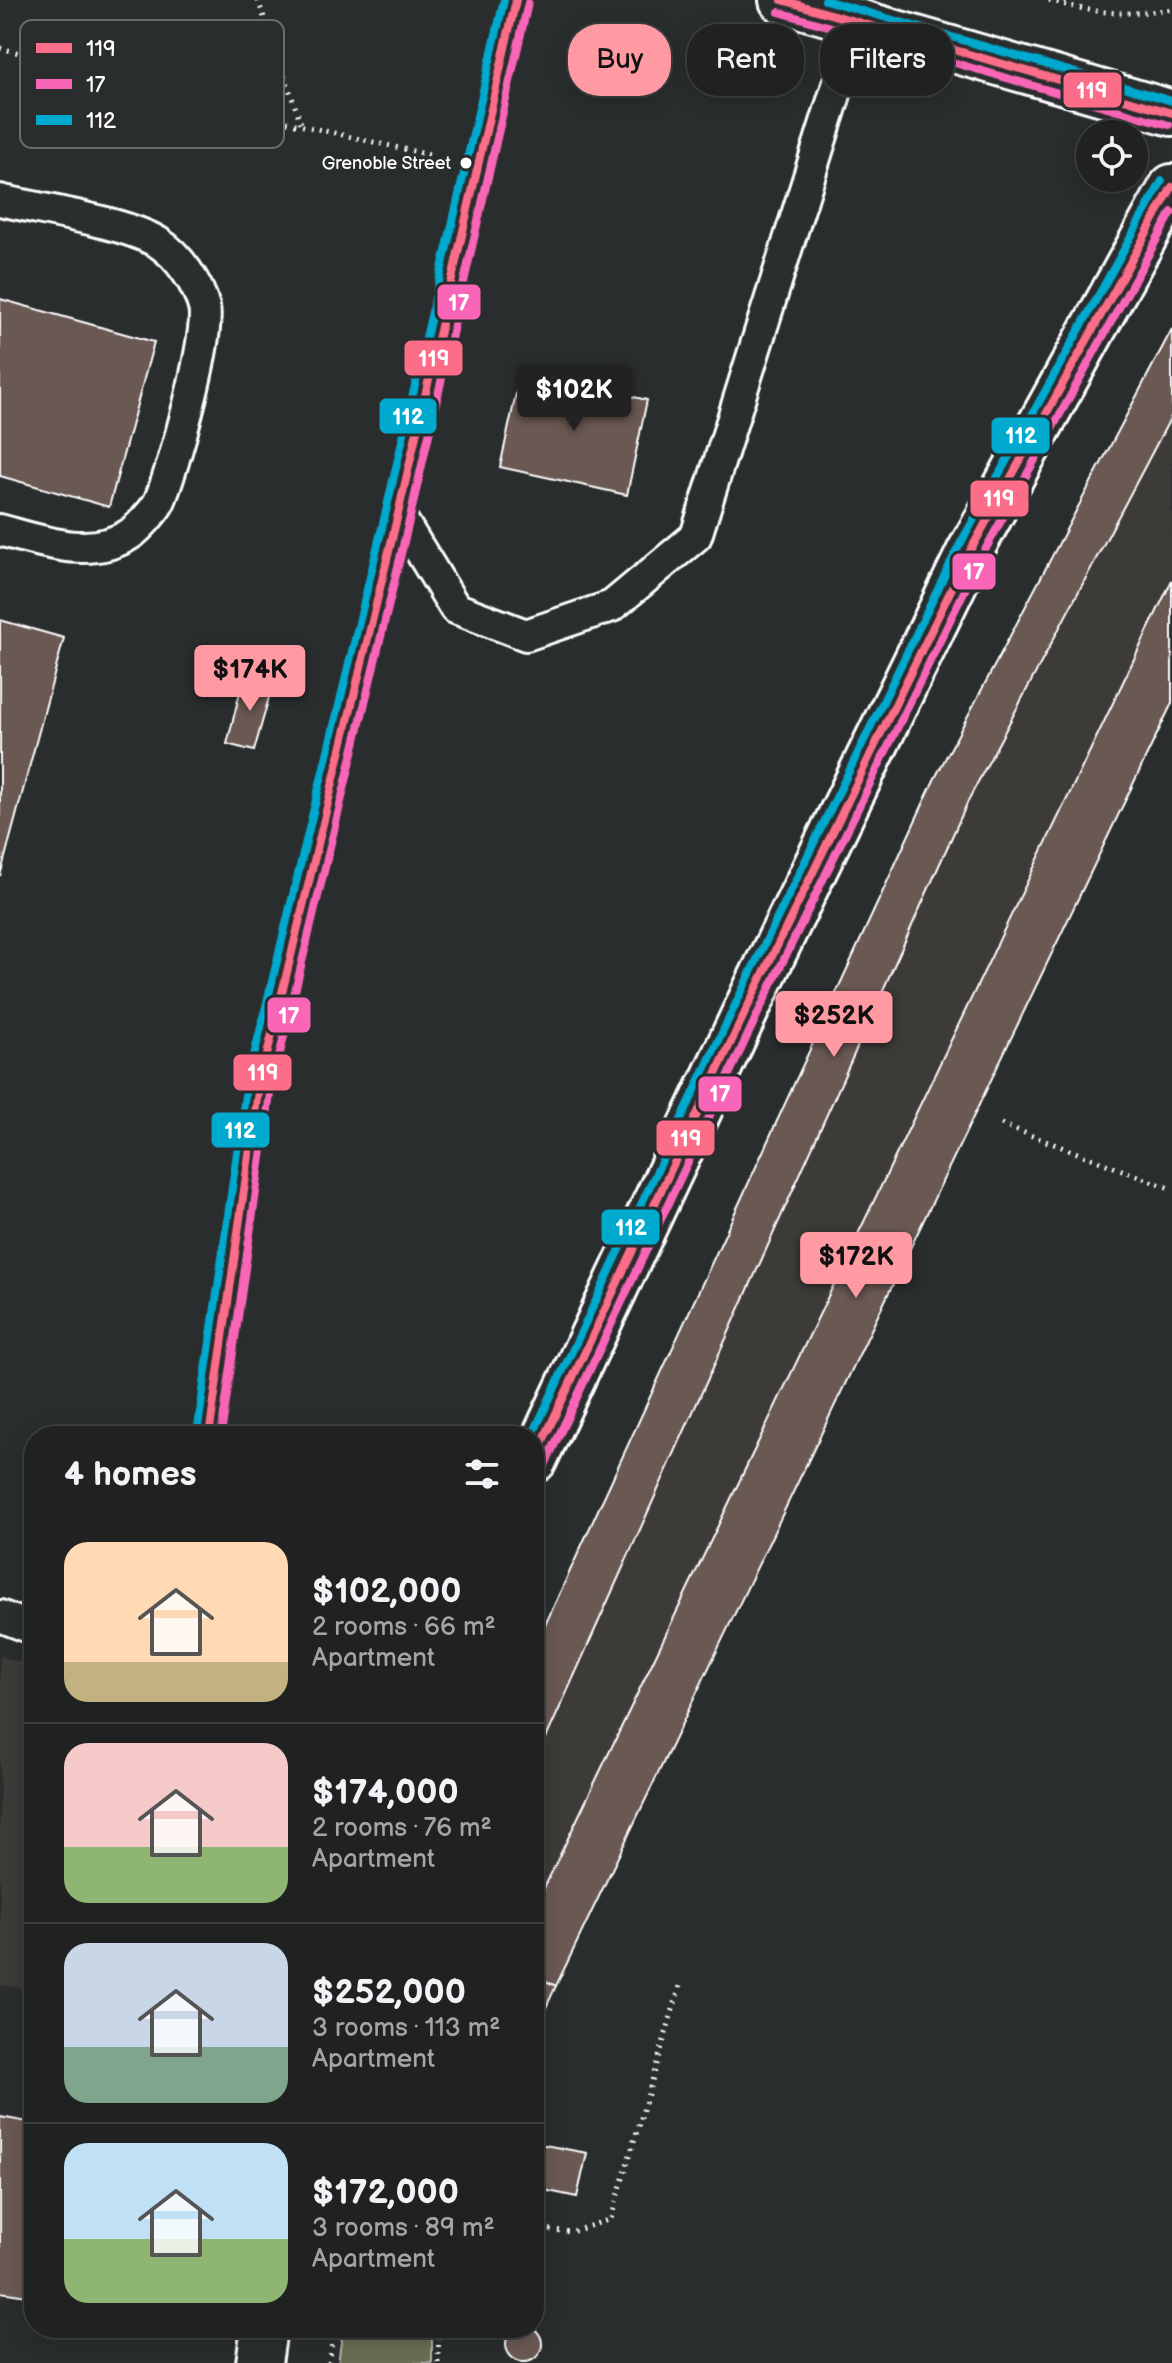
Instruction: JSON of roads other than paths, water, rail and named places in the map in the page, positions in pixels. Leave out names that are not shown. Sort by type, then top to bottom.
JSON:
[{"type":"main road","points":[[782,0],[1172,113]]},
{"type":"main road","points":[[544,1439],[758,985],[969,553],[1172,187]]},
{"type":"main road","points":[[259,2363],[263,2338]]},
{"type":"lane","points":[[210,1426],[258,1092],[398,514],[516,0]]},
{"type":"lane","points":[[398,514],[455,608],[526,635],[612,606],[696,536],[858,21]]},
{"type":"lane","points":[[0,200],[107,224],[159,243],[186,269],[205,308],[205,345],[158,504],[130,534],[96,545],[58,546],[0,530]]},
{"type":"lane","points":[[0,1616],[24,1625]]},
{"type":"place","name":"Grenoble Street","points":[[466,163]]}]
